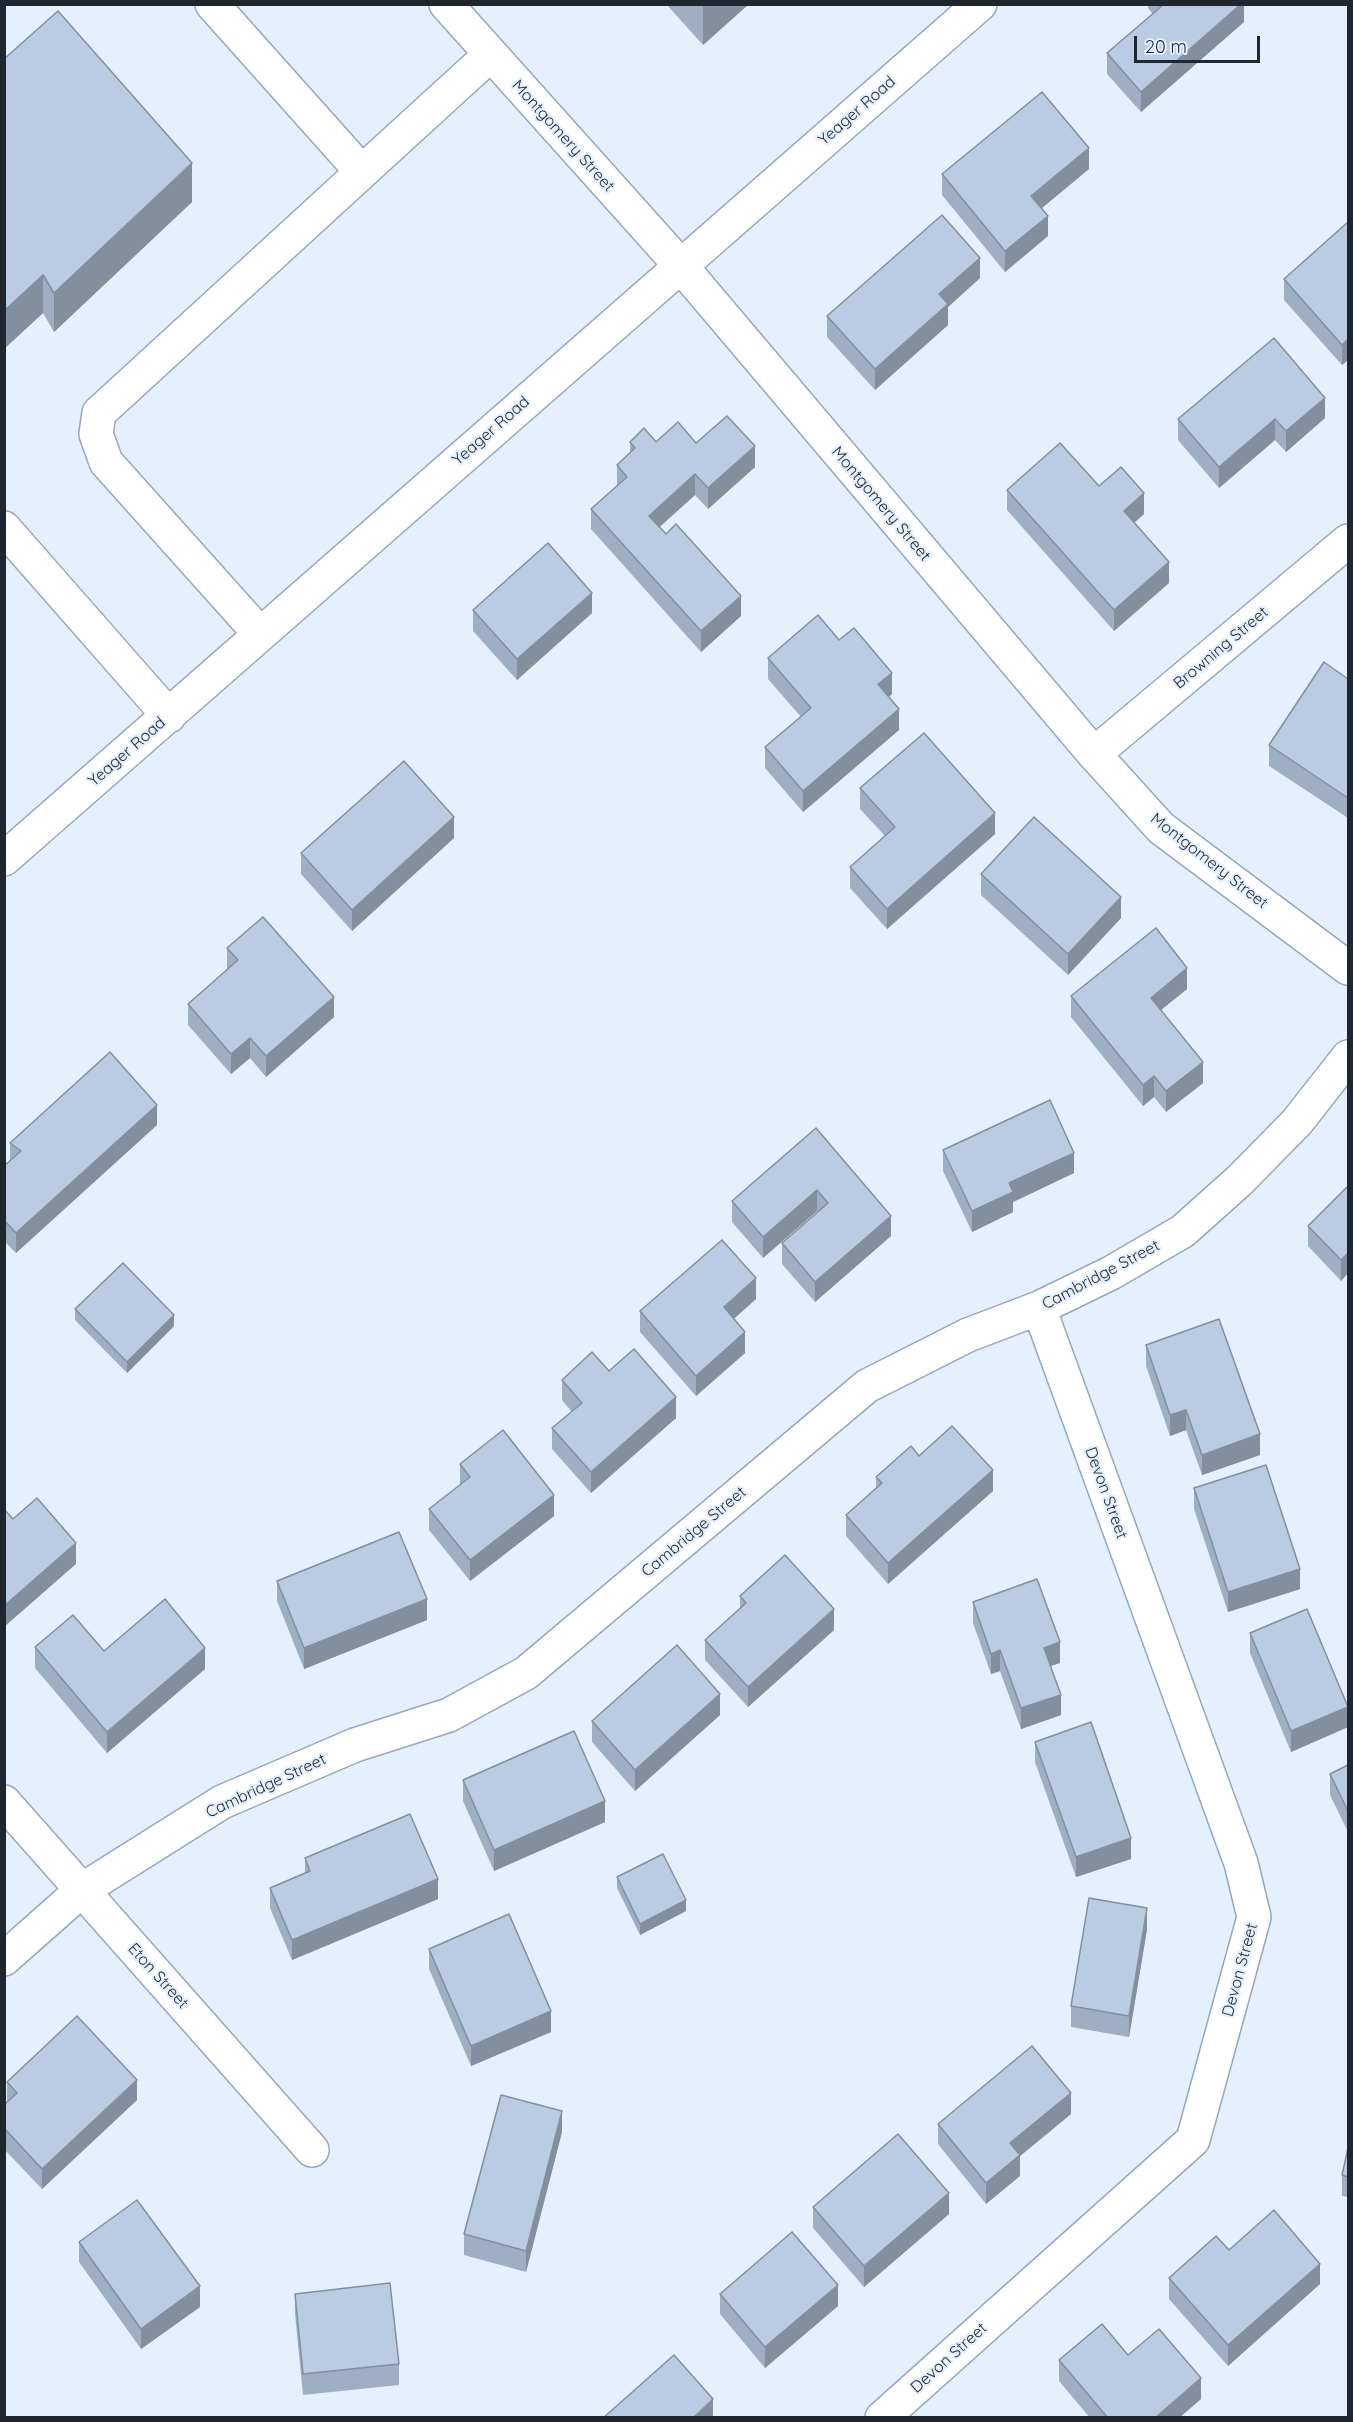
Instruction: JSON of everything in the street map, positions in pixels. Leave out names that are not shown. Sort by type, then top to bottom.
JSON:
[{"type":"street","points":[[212,4],[362,172]]},
{"type":"street","name":"Montgomery Street","points":[[446,4],[680,265],[1094,754],[1161,828],[1348,968]]},
{"type":"street","name":"Yeager Road","points":[[4,858],[980,4]]},
{"type":"street","points":[[260,634],[106,462],[96,434],[99,413],[490,55]]},
{"type":"street","points":[[4,528],[169,716]]},
{"type":"street","name":"Browning Street","points":[[1094,754],[1348,541]]},
{"type":"street","name":"Cambridge Street","points":[[4,1959],[82,1890],[222,1802],[355,1745],[449,1715],[526,1673],[867,1386],[968,1335],[1038,1308],[1111,1273],[1183,1231],[1240,1180],[1298,1122],[1348,1057]]},
{"type":"street","name":"Devon Street","points":[[882,2418],[1193,2140],[1254,1917],[1241,1863],[1038,1308]]},
{"type":"street","name":"Eton Street","points":[[4,1802],[312,2150]]},
{"type":"building","points":[[1163,4],[1241,4],[1141,92],[1107,53]]},
{"type":"building","points":[[58,11],[192,163],[54,293],[43,275],[4,311],[4,59]]},
{"type":"building","points":[[1042,92],[1089,148],[1031,196],[1048,216],[1005,251],[942,174]]},
{"type":"building","points":[[942,215],[980,258],[939,294],[948,304],[875,369],[827,316]]},
{"type":"building","points":[[1348,222],[1348,339],[1342,345],[1284,279]]},
{"type":"building","points":[[1274,338],[1325,398],[1286,431],[1275,419],[1219,467],[1178,419]]},
{"type":"building","points":[[727,416],[755,446],[708,488],[695,474],[649,516],[666,534],[676,524],[741,596],[701,631],[591,509],[627,477],[617,465],[635,448],[630,442],[644,428],[656,442],[678,422],[696,443]]},
{"type":"building","points":[[1060,443],[1099,486],[1121,467],[1144,493],[1124,511],[1169,562],[1114,610],[1007,490]]},
{"type":"building","points":[[548,543],[592,593],[517,659],[473,610]]},
{"type":"building","points":[[818,615],[839,640],[854,628],[892,673],[878,684],[899,709],[803,791],[765,747],[811,708],[768,658]]},
{"type":"building","points":[[1324,662],[1348,679],[1348,798],[1269,745]]},
{"type":"building","points":[[924,733],[995,813],[887,909],[850,867],[895,827],[860,788]]},
{"type":"building","points":[[404,761],[454,817],[352,910],[301,853]]},
{"type":"building","points":[[1034,817],[1121,897],[1068,954],[981,874]]},
{"type":"building","points":[[263,917],[334,997],[266,1056],[250,1038],[231,1054],[188,1004],[238,960],[227,948]]},
{"type":"building","points":[[1156,928],[1187,968],[1151,998],[1203,1062],[1166,1091],[1154,1076],[1143,1085],[1071,996]]},
{"type":"building","points":[[110,1052],[157,1105],[16,1233],[4,1220],[4,1166],[21,1151],[10,1143]]},
{"type":"building","points":[[1050,1100],[1074,1153],[1009,1183],[1013,1192],[972,1211],[943,1150]]},
{"type":"building","points":[[816,1128],[891,1216],[815,1282],[782,1243],[828,1203],[817,1190],[763,1237],[732,1201]]},
{"type":"building","points":[[1348,1186],[1348,1253],[1341,1260],[1308,1226]]},
{"type":"building","points":[[722,1240],[756,1278],[724,1307],[745,1332],[696,1376],[640,1311]]},
{"type":"building","points":[[123,1263],[174,1315],[127,1362],[75,1309]]},
{"type":"building","points":[[1219,1319],[1260,1434],[1202,1455],[1186,1410],[1170,1415],[1146,1345]]},
{"type":"building","points":[[634,1349],[676,1397],[591,1472],[552,1428],[582,1403],[562,1380],[592,1352],[609,1371]]},
{"type":"building","points":[[952,1426],[993,1470],[888,1563],[846,1515],[882,1483],[876,1477],[911,1446],[919,1456]]},
{"type":"building","points":[[503,1430],[554,1495],[470,1560],[429,1509],[470,1477],[460,1464]]},
{"type":"building","points":[[1266,1465],[1300,1569],[1228,1592],[1194,1488]]},
{"type":"building","points":[[37,1498],[76,1543],[4,1606],[4,1509],[13,1519]]},
{"type":"building","points":[[399,1532],[427,1599],[304,1648],[277,1581]]},
{"type":"building","points":[[785,1555],[834,1609],[748,1687],[705,1640],[746,1603],[740,1596]]},
{"type":"building","points":[[1037,1579],[1060,1642],[1044,1648],[1061,1695],[1021,1708],[1000,1650],[991,1654],[973,1602]]},
{"type":"building","points":[[165,1599],[205,1648],[107,1732],[35,1647],[73,1615],[104,1651]]},
{"type":"building","points":[[1307,1609],[1348,1707],[1291,1731],[1250,1633]]},
{"type":"building","points":[[677,1645],[720,1694],[635,1770],[592,1721]]},
{"type":"building","points":[[1091,1722],[1131,1838],[1076,1857],[1035,1742]]},
{"type":"building","points":[[574,1731],[605,1801],[494,1850],[463,1780]]},
{"type":"building","points":[[1348,1765],[1348,1811],[1330,1774]]},
{"type":"building","points":[[410,1814],[438,1879],[292,1940],[270,1888],[310,1871],[305,1858]]},
{"type":"building","points":[[663,1854],[686,1900],[640,1924],[617,1877]]},
{"type":"building","points":[[1089,1898],[1147,1908],[1129,2016],[1071,2006]]},
{"type":"building","points":[[509,1914],[551,2011],[471,2046],[429,1949]]},
{"type":"building","points":[[77,2016],[137,2080],[42,2169],[4,2128],[4,2105],[17,2093],[7,2082]]},
{"type":"building","points":[[1032,2046],[1071,2093],[1010,2143],[1020,2155],[986,2183],[938,2124]]},
{"type":"building","points":[[501,2095],[562,2111],[526,2251],[464,2234]]},
{"type":"building","points":[[898,2134],[949,2193],[864,2266],[813,2207]]},
{"type":"building","points":[[1348,2148],[1348,2177],[1342,2175]]},
{"type":"building","points":[[137,2200],[200,2286],[141,2329],[79,2242]]},
{"type":"building","points":[[1274,2210],[1320,2264],[1228,2345],[1169,2278],[1216,2236],[1229,2250]]},
{"type":"building","points":[[792,2232],[838,2285],[765,2347],[720,2294]]},
{"type":"building","points":[[390,2283],[399,2364],[303,2374],[295,2294]]},
{"type":"building","points":[[1102,2324],[1128,2355],[1159,2329],[1201,2378],[1155,2418],[1108,2418],[1059,2360]]},
{"type":"building","points":[[674,2355],[713,2399],[693,2418],[603,2418]]}]
